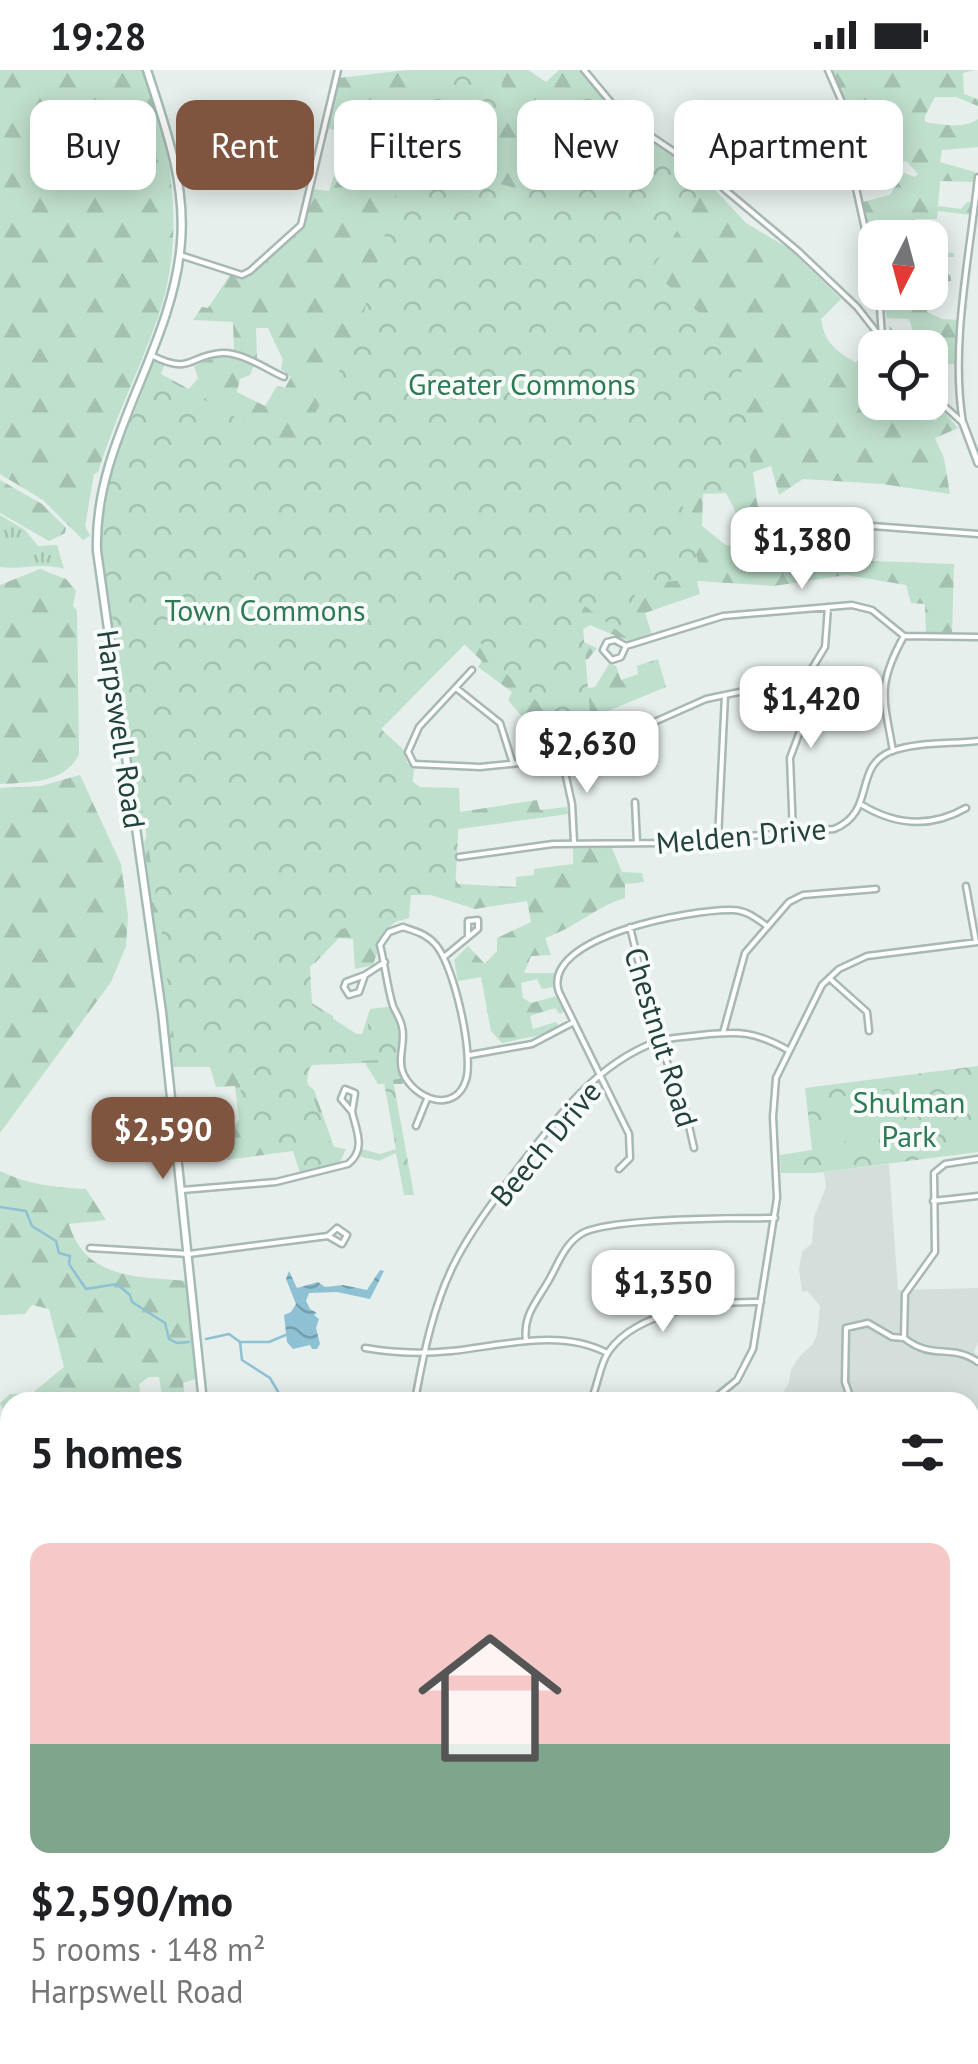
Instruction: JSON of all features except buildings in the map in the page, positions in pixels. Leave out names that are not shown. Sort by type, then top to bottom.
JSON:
[{"type":"main road","name":"Harpswell Road","points":[[147,70],[177,173],[182,210],[180,254],[170,301],[104,480],[97,518],[97,551],[162,1012],[203,1392]]},
{"type":"street","points":[[180,254],[242,274],[296,232],[303,220],[338,70]]},
{"type":"street","points":[[584,70],[624,118],[704,172],[798,251],[876,330]]},
{"type":"street","points":[[828,70],[844,109],[849,156],[863,220]]},
{"type":"street","points":[[978,177],[958,378],[963,423],[978,463]]},
{"type":"street","points":[[151,355],[185,366],[212,355],[230,354],[284,378]]},
{"type":"street","points":[[948,409],[963,423]]},
{"type":"street","points":[[767,532],[872,526],[978,534]]},
{"type":"street","points":[[472,670],[416,730],[409,748],[410,762],[480,767],[561,754],[625,736],[696,703],[796,680],[821,656],[827,638],[828,607]]},
{"type":"street","points":[[626,646],[609,640],[604,654],[615,660],[626,646],[723,616],[828,607],[866,607],[904,636],[978,636]]},
{"type":"street","points":[[904,636],[890,663],[884,691],[893,751],[978,741]]},
{"type":"street","points":[[793,833],[790,758],[806,714],[796,680]]},
{"type":"street","points":[[455,688],[500,723],[513,764]]},
{"type":"street","points":[[718,839],[725,695]]},
{"type":"street","name":"Melden Drive","points":[[459,857],[574,842],[718,839],[841,826],[862,805],[869,771],[893,751]]},
{"type":"street","points":[[561,754],[572,804],[574,842]]},
{"type":"street","points":[[635,802],[637,843]]},
{"type":"street","points":[[862,805],[906,823],[941,820],[966,808]]},
{"type":"street","points":[[724,1392],[746,1365],[755,1340],[778,1188],[776,1078],[788,1050],[829,978],[846,965],[867,956],[977,942],[966,886]]},
{"type":"street","points":[[723,1033],[742,962],[767,926],[795,897],[876,888]]},
{"type":"street","points":[[619,1169],[630,1158],[631,1138],[557,988],[559,969],[606,934],[630,926],[729,910],[750,914],[767,926]]},
{"type":"street","name":"Chestnut Road","points":[[630,926],[658,1041],[684,1104],[694,1148]]},
{"type":"street","points":[[403,927],[426,934],[444,957],[468,1055],[466,1081],[457,1095],[441,1101],[428,1099],[404,1076],[400,1061],[404,1044],[402,1026],[384,962],[380,945],[389,932],[403,927]]},
{"type":"street","points":[[444,957],[468,936]]},
{"type":"street","points":[[365,974],[360,992],[349,995],[344,987],[346,982],[384,962]]},
{"type":"street","points":[[829,978],[866,1012],[869,1031]]},
{"type":"street","points":[[468,1055],[532,1044],[574,1022]]},
{"type":"street","name":"Beech Drive","points":[[417,1392],[438,1302],[454,1263],[485,1213],[564,1110],[600,1076],[658,1041],[723,1033],[758,1034],[788,1050]]},
{"type":"street","points":[[416,1126],[428,1099]]},
{"type":"street","points":[[182,1190],[276,1182],[345,1166],[354,1160],[360,1148],[352,1112]]},
{"type":"street","points":[[904,1338],[905,1294],[935,1252],[936,1169],[978,1159]]},
{"type":"street","points":[[933,1201],[978,1196]]},
{"type":"street","points":[[526,1341],[529,1312],[565,1251],[582,1233],[634,1224],[775,1218]]},
{"type":"street","points":[[90,1248],[188,1254],[328,1236]]},
{"type":"street","points":[[594,1392],[607,1354],[631,1332],[672,1312],[761,1302]]},
{"type":"street","points":[[849,1392],[846,1328],[866,1323],[892,1338],[904,1338],[921,1350],[962,1353],[978,1362]]},
{"type":"street","points":[[365,1348],[425,1352],[526,1341],[574,1343],[607,1354]]},
{"type":"shaded area","points":[[889,1164],[898,1290],[978,1288],[978,1343],[974,1352],[978,1356],[978,1392],[783,1392],[791,1370],[817,1334],[820,1306],[807,1291],[802,1292],[799,1269],[802,1252],[812,1243],[814,1217],[826,1187],[824,1172]]},
{"type":"green space","points":[[0,70],[142,70],[153,100],[30,100],[30,190],[156,190],[156,110],[168,162],[173,226],[166,289],[150,339],[94,474],[85,526],[90,536],[83,540],[43,500],[0,474]]},
{"type":"green space","name":"Town Commons","points":[[407,70],[528,70],[546,82],[559,70],[579,70],[604,100],[517,100],[517,190],[654,190],[654,142],[674,157],[674,190],[715,190],[746,223],[788,248],[841,299],[821,319],[833,346],[856,363],[858,360],[858,420],[936,421],[948,420],[948,417],[958,428],[935,438],[944,458],[950,494],[882,484],[803,479],[779,495],[771,466],[753,472],[761,528],[745,530],[726,493],[703,494],[702,526],[726,545],[738,547],[753,538],[768,537],[771,563],[797,560],[796,534],[844,532],[847,560],[954,564],[952,634],[926,635],[925,604],[911,603],[906,585],[846,575],[774,586],[697,581],[700,594],[645,613],[652,635],[628,641],[590,625],[580,631],[579,640],[597,648],[588,659],[573,663],[580,689],[595,687],[609,664],[616,666],[621,680],[638,674],[637,666],[658,659],[666,687],[591,718],[595,741],[582,745],[577,719],[563,722],[567,749],[553,752],[548,728],[534,731],[508,700],[512,692],[478,667],[482,661],[464,644],[379,731],[414,769],[412,787],[459,788],[460,812],[537,800],[540,810],[567,807],[568,814],[452,830],[454,878],[458,884],[516,887],[516,877],[534,875],[534,869],[573,864],[573,847],[611,846],[622,872],[642,873],[644,882],[625,884],[625,898],[545,938],[551,955],[531,956],[524,973],[554,973],[554,987],[542,989],[537,979],[521,983],[523,998],[531,1003],[557,996],[565,1011],[560,1014],[555,1008],[530,1016],[533,1029],[556,1022],[559,1027],[536,1036],[502,1043],[491,1031],[481,977],[458,981],[454,960],[468,946],[485,964],[497,951],[497,938],[531,922],[527,901],[475,909],[431,895],[409,895],[384,932],[373,965],[355,969],[353,939],[339,938],[314,964],[304,966],[310,1002],[333,1016],[333,1025],[349,1034],[362,1034],[369,1012],[391,1007],[405,1080],[402,1084],[378,1084],[365,1063],[312,1065],[303,1081],[314,1090],[334,1147],[346,1149],[340,1162],[300,1173],[293,1151],[227,1160],[225,1135],[239,1120],[235,1086],[216,1087],[210,1067],[173,1067],[144,843],[153,820],[138,815],[102,571],[101,533],[110,478],[153,362],[165,364],[161,374],[189,389],[198,378],[194,366],[202,362],[224,358],[254,365],[250,375],[240,379],[237,392],[265,406],[277,386],[285,388],[291,377],[281,369],[283,360],[268,328],[256,328],[257,360],[234,351],[233,322],[193,320],[202,307],[208,308],[230,275],[248,276],[302,227],[313,190],[329,191],[334,175],[334,190],[497,190],[497,100],[334,100],[339,78]]},
{"type":"green space","name":"Greater Commons","points":[[429,70],[492,70],[503,77],[497,119],[497,100],[421,100]]},
{"type":"green space","points":[[832,70],[975,70],[963,73],[964,94],[978,99],[978,106],[956,97],[935,97],[925,116],[925,122],[946,125],[978,119],[978,147],[942,150],[940,162],[975,172],[974,182],[940,181],[938,206],[961,209],[967,202],[973,203],[971,215],[938,211],[937,219],[867,220],[863,202],[903,190],[904,173],[915,177],[918,174],[903,162],[903,100],[844,100]]},
{"type":"green space","name":"Greater Commons","points":[[585,77],[604,100],[571,100]]},
{"type":"green space","points":[[334,101],[334,130],[328,128]]},
{"type":"green space","name":"Greater Commons","points":[[654,143],[674,157],[674,190],[705,190],[651,270],[705,318],[698,330],[741,366],[753,488],[679,494],[703,579],[634,584],[637,636],[627,638],[581,603],[590,712],[560,721],[565,745],[559,746],[550,713],[490,659],[493,654],[473,636],[381,729],[406,752],[391,765],[459,817],[455,891],[411,894],[409,918],[395,922],[385,931],[375,923],[341,929],[310,967],[312,1005],[366,1040],[370,1009],[395,1006],[406,1035],[401,1059],[407,1077],[393,1080],[414,1195],[404,1195],[396,1153],[379,1161],[360,1156],[362,1149],[380,1154],[396,1149],[380,1060],[310,1064],[307,1081],[337,1161],[305,1168],[294,1147],[247,1146],[238,1067],[177,1066],[162,934],[106,576],[106,497],[125,433],[152,371],[294,450],[356,342],[397,190],[497,190],[497,183],[517,186],[517,190],[654,190]]},
{"type":"green space","points":[[885,310],[927,310],[942,319],[960,320],[955,364],[948,364],[948,330],[913,330],[909,319],[887,318]]},
{"type":"green space","points":[[0,480],[42,504],[66,528],[65,533],[49,541],[0,513]]},
{"type":"green space","points":[[0,515],[25,530],[38,546],[57,545],[64,569],[0,567]]},
{"type":"green space","points":[[40,569],[66,579],[76,591],[73,606],[77,611],[79,755],[55,776],[0,784],[0,585]]},
{"type":"green space","points":[[80,775],[121,864],[128,916],[126,946],[111,982],[0,1133],[0,788],[41,786]]},
{"type":"green space","name":"Shulman Park","points":[[978,1066],[978,1152],[816,1173],[781,1173],[780,1155],[812,1150],[805,1088]]},
{"type":"green space","points":[[890,1090],[896,1135],[827,1144],[821,1099]]},
{"type":"green space","points":[[0,1171],[42,1184],[86,1189],[106,1220],[69,1224],[88,1256],[117,1272],[188,1281],[198,1378],[183,1383],[184,1392],[161,1392],[159,1377],[149,1377],[139,1384],[138,1392],[33,1392],[64,1367],[49,1309],[32,1305],[25,1314],[0,1315]]},
{"type":"water","points":[[380,1270],[384,1271],[370,1299],[337,1292],[309,1293],[306,1301],[319,1319],[316,1328],[320,1344],[317,1349],[310,1345],[293,1349],[287,1342],[284,1315],[296,1304],[286,1279],[289,1271],[297,1288],[318,1282],[325,1287],[343,1285],[367,1290]]},
{"type":"waterway","points":[[0,1207],[26,1211],[32,1226],[56,1241],[59,1253],[70,1256],[69,1264],[86,1289],[117,1284],[132,1302],[165,1323],[169,1339],[189,1342]]},
{"type":"waterway","points":[[206,1339],[229,1334],[240,1342],[242,1360],[270,1378],[278,1392]]},
{"type":"waterway","points":[[240,1342],[269,1342],[288,1334]]}]
